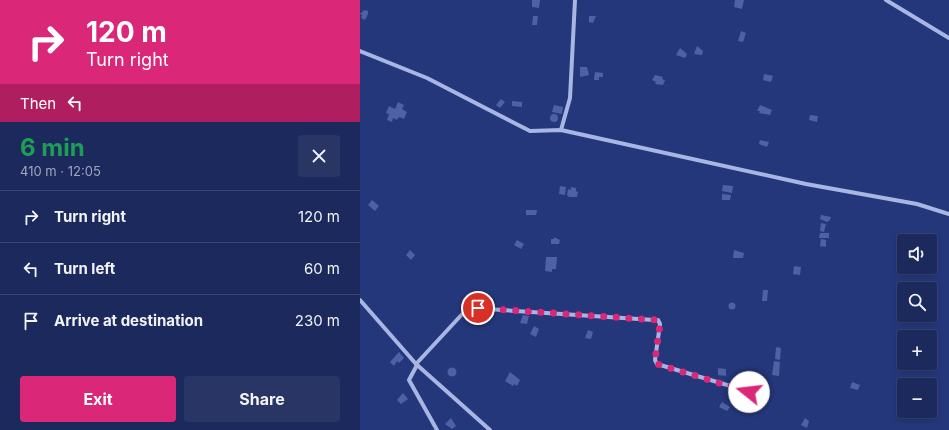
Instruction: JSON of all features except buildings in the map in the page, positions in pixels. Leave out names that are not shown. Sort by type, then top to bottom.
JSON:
[{"type":"street","points":[[561,130],[570,98],[575,0]]},
{"type":"street","points":[[886,0],[949,38]]},
{"type":"street","points":[[360,51],[427,78],[530,131],[561,130],[806,184],[917,204],[949,214]]},
{"type":"street","points":[[360,300],[417,364],[490,430]]},
{"type":"street","points":[[437,430],[409,380],[417,364],[466,310],[471,308],[654,320],[660,324],[655,360],[657,364],[764,396]]},
{"type":"route","points":[[478,308],[656,320],[660,323],[655,360],[657,364],[749,392]]}]
